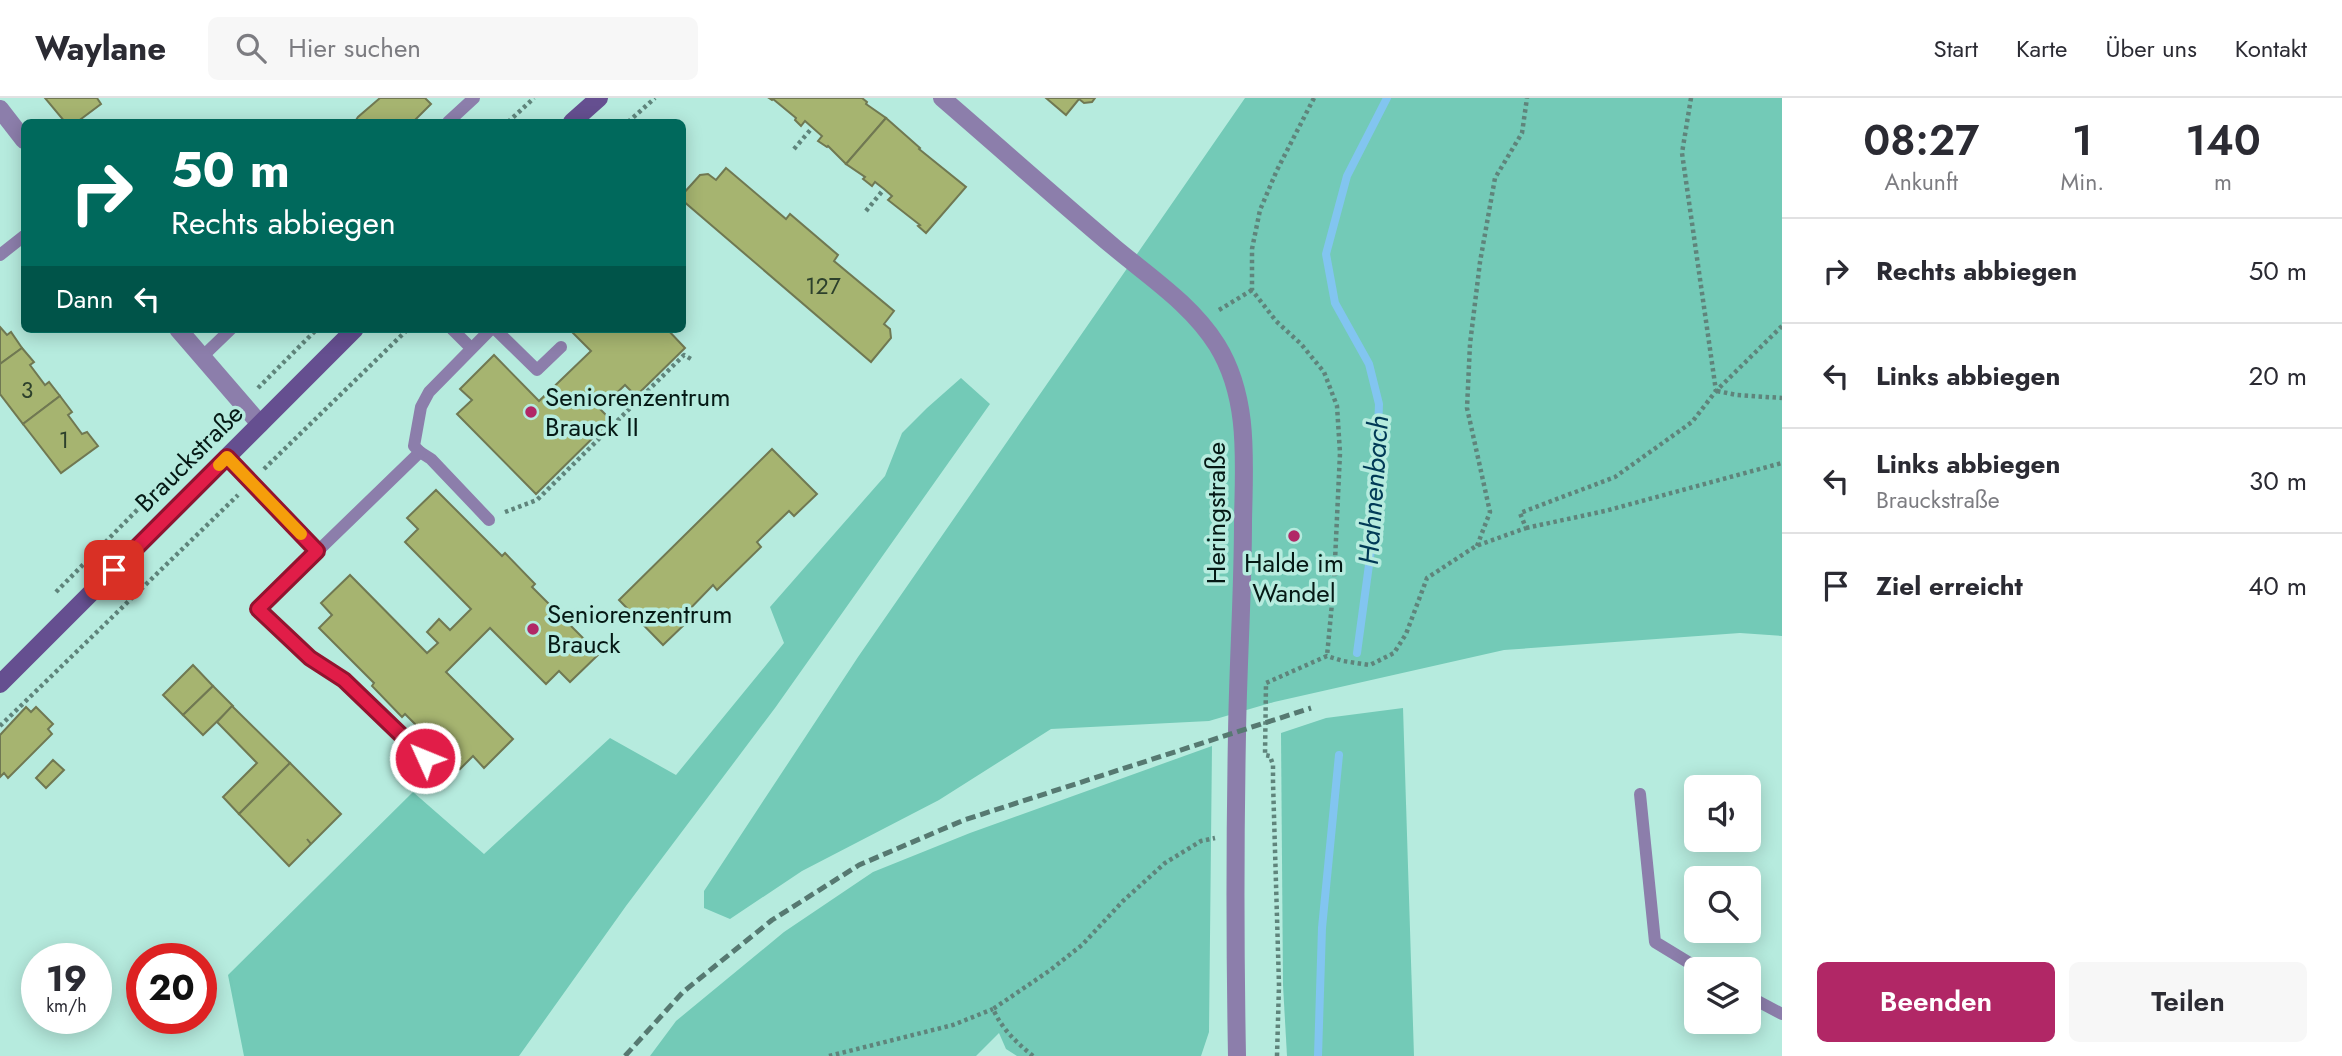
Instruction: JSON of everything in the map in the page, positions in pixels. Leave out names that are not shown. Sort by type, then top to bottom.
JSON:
[{"type":"main road","points":[[575,119],[599,98]]},
{"type":"main road","name":"Brauckstraße","points":[[0,684],[351,333]]},
{"type":"street","name":"Heringstraße","points":[[942,98],[1183,303],[1219,347],[1240,405],[1244,438],[1236,835],[1237,1056]]},
{"type":"street","points":[[0,108],[21,136]]},
{"type":"street","points":[[181,333],[260,424]]},
{"type":"lane","points":[[451,119],[474,98]]},
{"type":"lane","points":[[0,255],[21,238]]},
{"type":"lane","points":[[202,357],[227,333]]},
{"type":"lane","points":[[456,333],[471,348]]},
{"type":"lane","points":[[488,333],[429,392],[421,407],[414,446],[431,458],[489,520]]},
{"type":"lane","points":[[497,333],[537,370],[561,347]]},
{"type":"lane","points":[[420,452],[258,609],[310,658],[344,680],[425,758]]},
{"type":"lane","points":[[227,457],[317,551]]},
{"type":"lane","points":[[1640,794],[1654,942],[1684,960]]},
{"type":"lane","points":[[1761,1003],[1782,1014]]},
{"type":"path","points":[[512,119],[534,98]]},
{"type":"path","points":[[631,119],[655,98]]},
{"type":"path","points":[[1314,98],[1260,209],[1252,249],[1252,290],[1276,321],[1301,344],[1324,372],[1337,406],[1339,479],[1327,656]]},
{"type":"path","points":[[1476,547],[1490,512],[1467,408],[1470,344],[1480,262],[1495,178],[1522,133],[1527,98]]},
{"type":"path","points":[[1691,98],[1682,153],[1716,391]]},
{"type":"path","points":[[793,149],[812,128]]},
{"type":"path","points":[[866,211],[884,190]]},
{"type":"path","points":[[1227,304],[1252,290]]},
{"type":"path","points":[[1527,528],[1520,513],[1615,477],[1692,422],[1716,391],[1782,326]]},
{"type":"path","points":[[48,600],[313,333]]},
{"type":"path","points":[[0,726],[111,621],[404,333]]},
{"type":"path","points":[[489,520],[493,516],[537,500],[684,355],[691,359]]},
{"type":"path","points":[[1716,391],[1782,398]]},
{"type":"path","points":[[1278,1056],[1279,985],[1273,765],[1270,756],[1265,755],[1266,683],[1327,656],[1370,664],[1394,653],[1406,634],[1427,578],[1476,547],[1527,528],[1605,511],[1782,463]]},
{"type":"path","points":[[829,1056],[953,1025],[993,1009],[1082,945],[1123,901],[1165,863],[1207,839],[1236,835]]},
{"type":"path","points":[[993,1009],[998,1021],[1014,1041],[1033,1056]]},
{"type":"green space","points":[[1245,98],[1782,98],[1782,636],[1740,633],[1504,650],[1274,702],[1209,721],[1051,729],[939,800],[802,871],[730,919],[704,908],[704,891],[858,657]]},
{"type":"green space","points":[[961,378],[990,404],[775,708],[626,906],[519,1056],[244,1056],[228,975],[413,792],[484,854],[610,738],[676,775],[784,643],[770,607],[885,476],[902,433]]},
{"type":"green space","points":[[1403,708],[1414,1056],[1287,1056],[1283,985],[1281,733],[1326,718]]},
{"type":"green space","points":[[1212,746],[1209,1032],[1201,1056],[1017,1056],[1006,1049],[999,1033],[976,1056],[650,1056],[676,1021],[784,932],[873,872],[970,833]]},
{"type":"building","points":[[45,98],[97,98],[101,104],[81,119],[62,119]]},
{"type":"building","points":[[380,98],[425,98],[431,104],[416,119],[357,119]]},
{"type":"building","points":[[769,98],[862,98],[886,118],[846,164],[828,146],[818,141],[822,136],[805,121],[801,126],[796,118]]},
{"type":"building","points":[[1046,98],[1095,98],[1092,102],[1084,103],[1079,99],[1066,115]]},
{"type":"building","points":[[886,118],[966,187],[926,233],[918,226],[920,225],[888,200],[892,196],[884,189],[875,182],[872,186],[863,179],[865,177],[846,164]]},
{"type":"building","points":[[726,168],[786,219],[790,214],[838,255],[834,261],[894,311],[884,324],[890,329],[891,338],[871,362],[686,203],[686,191],[700,175],[708,174],[716,180]]},
{"type":"building","points":[[0,327],[7,335],[11,332],[22,348],[0,364]]},
{"type":"building","name":"Seniorenzentrum Brauck II","points":[[573,333],[671,333],[685,348],[636,396],[625,385],[600,409],[611,420],[536,494],[457,414],[472,400],[460,389],[494,355],[539,401],[591,351]]},
{"type":"building","points":[[22,348],[34,362],[30,365],[45,385],[49,382],[60,396],[23,424],[0,394],[0,364]]},
{"type":"building","points":[[60,396],[72,412],[68,415],[82,434],[87,432],[98,446],[61,473],[23,424]]},
{"type":"building","points":[[772,449],[817,494],[794,516],[789,511],[757,542],[761,547],[717,590],[713,585],[682,617],[687,622],[663,645],[619,600]]},
{"type":"building","name":"Seniorenzentrum Brauck","points":[[436,490],[502,556],[505,553],[535,584],[532,587],[599,654],[570,682],[559,671],[546,684],[490,628],[446,672],[513,739],[484,768],[473,756],[460,769],[405,714],[402,717],[372,686],[374,683],[319,628],[332,615],[321,603],[350,575],[427,653],[438,643],[427,632],[439,619],[450,630],[471,609],[405,542],[418,529],[407,518]]},
{"type":"building","points":[[193,665],[213,686],[183,715],[163,695]]},
{"type":"building","points":[[213,686],[233,706],[203,735],[183,715]]},
{"type":"building","points":[[232,706],[290,763],[239,814],[223,797],[257,763],[217,722]]},
{"type":"building","points":[[26,707],[31,712],[36,707],[53,724],[48,729],[52,734],[8,778],[4,773],[0,777],[0,735]]},
{"type":"building","points":[[53,760],[64,770],[46,788],[36,778]]},
{"type":"building","points":[[290,763],[341,814],[289,866],[239,814]]},
{"type":"waterway","name":"Hahnenbach","points":[[1357,653],[1374,528],[1379,404],[1369,364],[1335,303],[1326,254],[1347,176],[1387,98]]},
{"type":"waterway","name":"Hahnenbach","points":[[1318,1056],[1322,928],[1339,755]]},
{"type":"railway","points":[[625,1056],[683,992],[772,920],[859,865],[964,820],[1311,708]]},
{"type":"slow traffic","points":[[219,465],[227,457],[301,534]]},
{"type":"place","name":"Seniorenzentrum Brauck II","points":[[531,412]]},
{"type":"place","name":"Halde im Wandel","points":[[1294,536]]},
{"type":"place","name":"Seniorenzentrum Brauck","points":[[533,629]]},
{"type":"route","points":[[114,570],[227,457],[317,551],[258,609],[310,658],[344,680],[425,758]]}]
